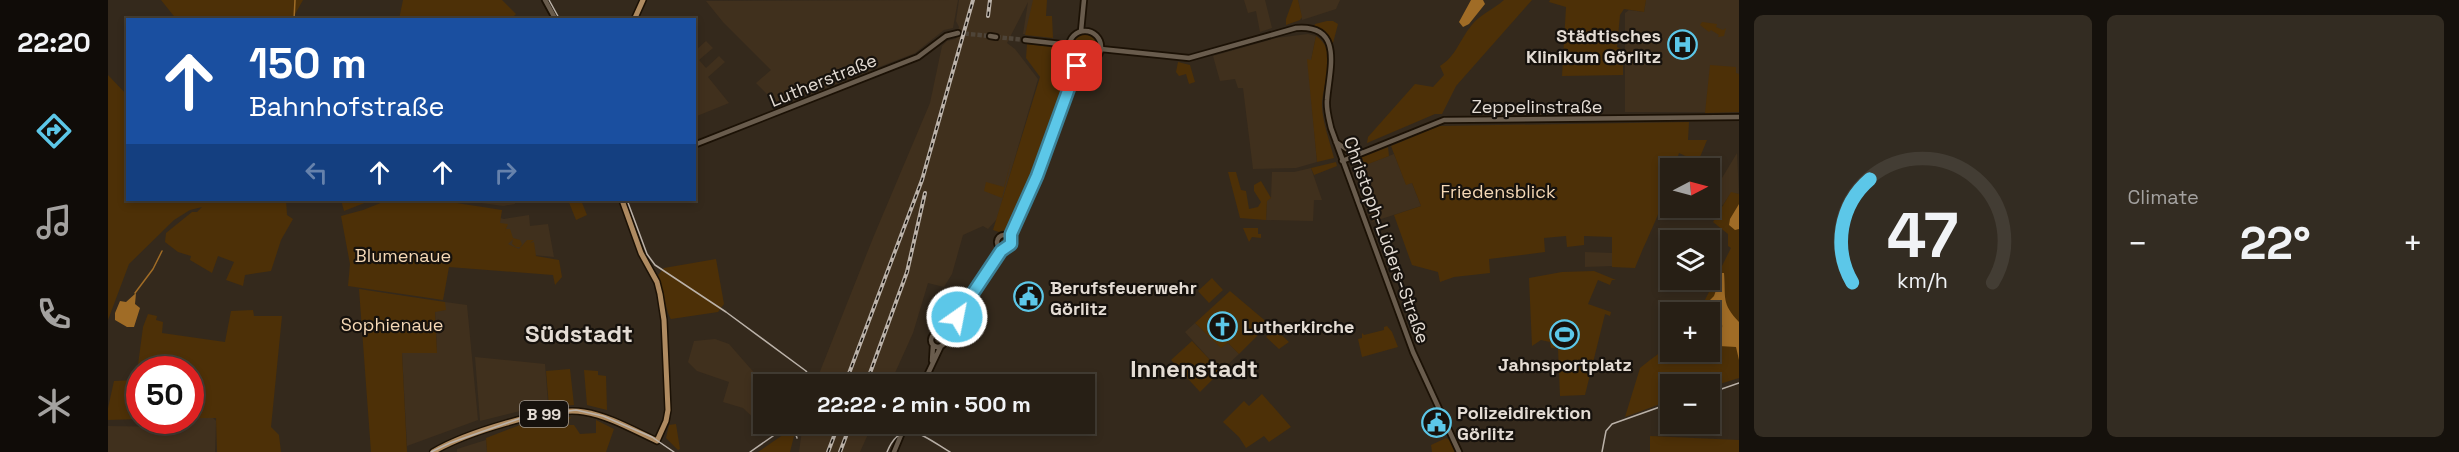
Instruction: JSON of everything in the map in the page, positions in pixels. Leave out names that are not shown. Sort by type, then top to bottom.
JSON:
[{"type":"main road","points":[[635,18],[643,0]]},
{"type":"main road","name":"B 99","points":[[433,452],[524,418],[566,411],[581,411],[603,417],[657,441],[668,410],[663,312],[657,282],[643,258],[622,201]]},
{"type":"street","points":[[545,0],[555,18]]},
{"type":"street","points":[[1081,32],[1084,0]]},
{"type":"street","name":"Christoph-Lüders-Straße","points":[[1101,49],[1186,59],[1300,28],[1322,35],[1332,51],[1326,104],[1335,141],[1413,352],[1459,452]]},
{"type":"street","points":[[1081,32],[1095,34],[1101,42],[1101,49],[1094,61],[1079,62],[1071,55],[1070,45],[1074,36],[1081,32]]},
{"type":"street","name":"Lutherstraße","points":[[696,144],[918,57],[946,36],[958,33]]},
{"type":"street","points":[[1025,40],[1070,45]]},
{"type":"street","points":[[927,374],[957,317],[989,267],[1004,249],[1010,246],[1010,239],[1037,176],[1079,62]]},
{"type":"street","name":"Zeppelinstraße","points":[[1342,161],[1444,120],[1739,117]]},
{"type":"street","points":[[1335,141],[1349,151],[1364,152]]},
{"type":"street","points":[[989,267],[998,245],[998,237],[1005,235],[1018,219]]},
{"type":"street","points":[[1005,235],[1010,239]]},
{"type":"street","points":[[998,245],[1004,249]]},
{"type":"street","points":[[930,367],[932,337],[957,317]]},
{"type":"street","points":[[939,333],[945,338]]},
{"type":"street","points":[[933,345],[941,346]]},
{"type":"street","points":[[894,452],[901,434]]},
{"type":"shaded area","points":[[958,0],[953,28],[944,30],[915,53],[779,106],[756,83],[771,70],[723,22],[706,1]]},
{"type":"shaded area","points":[[959,0],[1043,0],[1038,36],[1023,34],[1028,2],[1007,43],[1015,49],[1038,79],[997,219],[988,229],[983,226],[963,235],[952,274],[944,287],[928,283],[913,333],[895,374],[819,374],[930,103],[942,46],[947,41],[956,39],[959,27],[956,21]]},
{"type":"shaded area","points":[[1244,0],[1265,0],[1272,28],[1260,32],[1256,11],[1248,13]]},
{"type":"shaded area","points":[[1298,0],[1340,0],[1336,9],[1302,20]]},
{"type":"shaded area","points":[[1471,0],[1483,0],[1485,4],[1469,24],[1463,27],[1459,22]]},
{"type":"shaded area","name":"Städtisches Klinikum Görlitz","points":[[1646,0],[1739,0],[1739,112],[1625,112],[1625,13],[1629,10],[1644,12]]},
{"type":"shaded area","points":[[1308,34],[1316,36],[1311,60],[1308,60],[1317,162],[1296,168],[1253,169],[1243,88],[1238,88],[1235,79],[1220,81],[1213,56],[1276,38]]},
{"type":"shaded area","points":[[706,41],[713,48],[699,60],[706,68],[719,56],[725,62],[708,77],[729,103],[697,116],[696,115],[696,50]]},
{"type":"shaded area","points":[[1737,153],[1739,194],[1731,193],[1723,205],[1720,203],[1720,181]]},
{"type":"shaded area","points":[[1394,154],[1406,184],[1412,183],[1421,206],[1372,222],[1367,210],[1370,194],[1366,195],[1358,171],[1359,167]]},
{"type":"shaded area","points":[[1311,168],[1322,200],[1314,200],[1313,221],[1266,220],[1267,200],[1271,198],[1272,172],[1294,172]]},
{"type":"shaded area","points":[[467,201],[514,201],[515,204],[503,206]]},
{"type":"shaded area","points":[[1739,204],[1739,229],[1735,230],[1729,225]]},
{"type":"shaded area","points":[[529,215],[530,226],[548,224],[554,257],[490,251],[492,216],[504,219]]},
{"type":"shaded area","points":[[1585,252],[1612,253],[1612,266],[1585,267]]},
{"type":"shaded area","points":[[1724,273],[1727,305],[1739,322],[1739,360],[1736,347],[1720,346],[1722,324],[1720,302],[1709,301],[1716,290],[1720,290],[1720,279]]},
{"type":"shaded area","points":[[136,293],[135,304],[140,308],[134,327],[127,327],[115,320],[115,313],[120,301],[126,302]]},
{"type":"shaded area","points":[[445,302],[467,305],[478,420],[407,446],[402,353],[437,353],[435,311],[445,310]]},
{"type":"shaded area","points":[[1195,323],[1221,347],[1228,343],[1239,354],[1224,368],[1211,361],[1185,332]]},
{"type":"shaded area","points":[[715,339],[729,344],[755,374],[753,374],[753,417],[743,408],[723,402],[729,382],[697,371],[688,362],[694,341]]},
{"type":"shaded area","points":[[475,357],[545,364],[548,404],[480,421]]},
{"type":"shaded area","points":[[212,417],[216,421],[215,452],[108,452],[108,426],[126,426],[126,434],[204,434],[204,418]]},
{"type":"shaded area","points":[[801,434],[868,434],[860,452],[799,452]]},
{"type":"shaded area","points":[[486,440],[487,452],[457,452],[457,449]]},
{"type":"green space","points":[[161,0],[303,0],[294,16],[289,18],[175,18]]},
{"type":"green space","points":[[403,0],[502,0],[516,14],[512,18],[399,18]]},
{"type":"green space","points":[[1033,0],[1047,0],[1046,16],[1052,16],[1053,38],[1025,35]]},
{"type":"green space","points":[[1293,0],[1298,0],[1302,17],[1286,25],[1286,19]]},
{"type":"green space","points":[[1504,0],[1532,0],[1456,86],[1442,114],[1435,114],[1367,143],[1368,137],[1415,84],[1433,87],[1444,75],[1440,66],[1454,53],[1471,26],[1478,18]]},
{"type":"green space","points":[[1550,0],[1646,0],[1644,12],[1624,9],[1620,15],[1617,47],[1623,50],[1623,75],[1562,76],[1566,7],[1549,2]]},
{"type":"green space","points":[[1327,21],[1338,24],[1333,43],[1314,27],[1315,24]]},
{"type":"green space","points":[[1702,22],[1717,24],[1716,27],[1723,30],[1726,28],[1724,36],[1718,37],[1719,35],[1711,30],[1709,32],[1700,25]]},
{"type":"green space","points":[[1085,34],[1094,38],[1098,47],[1094,56],[1085,60],[1076,56],[1072,47],[1076,38]]},
{"type":"green space","points":[[1316,36],[1323,43],[1329,60],[1322,107],[1334,158],[1317,162],[1307,59],[1311,60]]},
{"type":"green space","points":[[1027,44],[1061,48],[1073,68],[1035,169],[1033,180],[1019,212],[1007,229],[999,232],[993,230],[1040,77],[1026,58]]},
{"type":"green space","points":[[1178,62],[1190,65],[1195,82],[1189,84],[1186,74],[1179,76],[1176,72]]},
{"type":"green space","points":[[1710,65],[1736,67],[1736,73],[1739,74],[1739,112],[1705,113]]},
{"type":"green space","points":[[108,75],[126,94],[126,201],[286,201],[287,215],[293,219],[281,240],[271,271],[245,275],[243,286],[226,280],[234,262],[218,256],[212,273],[190,260],[191,256],[178,252],[165,242],[166,233],[192,212],[197,212],[202,207],[190,210],[174,220],[129,264],[108,320]]},
{"type":"green space","name":"Friedensblick","points":[[1689,122],[1688,140],[1707,140],[1700,158],[1690,158],[1679,153],[1677,158],[1660,158],[1660,209],[1635,268],[1612,267],[1612,237],[1584,236],[1584,245],[1567,247],[1566,236],[1544,238],[1545,252],[1489,259],[1490,273],[1454,277],[1440,282],[1438,272],[1412,265],[1394,215],[1421,206],[1412,183],[1406,185],[1391,146],[1439,126]]},
{"type":"green space","points":[[1388,147],[1389,156],[1363,166],[1360,158]]},
{"type":"green space","points":[[1011,161],[1002,198],[984,191],[986,182],[1004,187]]},
{"type":"green space","points":[[1336,162],[1337,166],[1314,175],[1311,168]]},
{"type":"green space","points":[[1228,172],[1236,172],[1241,190],[1246,191],[1249,209],[1258,207],[1261,202],[1254,191],[1254,185],[1261,181],[1271,198],[1267,201],[1266,220],[1240,218]]},
{"type":"green space","points":[[1731,192],[1739,194],[1739,378],[1720,384],[1720,374],[1660,374],[1660,404],[1625,417],[1640,368],[1660,353],[1660,362],[1720,362],[1720,302],[1704,302],[1710,290],[1720,290],[1720,270],[1731,248],[1728,246],[1728,234],[1713,222],[1715,218],[1720,218],[1720,210]]},
{"type":"green space","points":[[341,201],[369,201],[344,211]]},
{"type":"green space","name":"Blumenaue","points":[[386,201],[444,201],[502,210],[500,223],[508,224],[503,236],[506,229],[510,229],[513,238],[520,240],[522,244],[516,247],[512,244],[513,239],[508,244],[519,249],[527,240],[534,240],[530,243],[534,242],[536,256],[559,260],[562,277],[555,285],[553,275],[449,267],[443,300],[348,286],[350,264],[341,216]]},
{"type":"green space","points":[[568,201],[581,201],[587,215],[576,220]]},
{"type":"green space","points":[[1243,228],[1258,228],[1261,238],[1252,237],[1249,242]]},
{"type":"green space","points":[[716,259],[724,304],[718,312],[671,319],[658,275],[664,268]]},
{"type":"green space","name":"Jahnsportplatz","points":[[1594,271],[1616,280],[1612,280],[1610,285],[1598,280],[1588,304],[1611,312],[1610,316],[1605,314],[1585,395],[1560,396],[1558,348],[1551,348],[1550,342],[1541,340],[1532,346],[1529,278],[1562,272]]},
{"type":"green space","points":[[1212,278],[1223,290],[1209,303],[1198,291]]},
{"type":"green space","name":"Sophienaue","points":[[359,289],[445,302],[446,310],[435,312],[437,353],[402,353],[407,452],[371,452]]},
{"type":"green space","points":[[1230,291],[1269,324],[1239,354],[1228,343],[1221,348],[1195,323]]},
{"type":"green space","points":[[253,310],[254,316],[282,316],[271,427],[279,435],[281,452],[217,452],[216,418],[204,418],[204,356],[139,356],[143,327],[148,314],[157,316],[156,320],[163,322],[162,333],[225,342],[231,311]]},
{"type":"green space","points":[[1387,326],[1398,347],[1362,357],[1358,339],[1362,338],[1362,333],[1364,335],[1384,330]]},
{"type":"green space","points":[[1274,328],[1289,342],[1279,349],[1266,337]]},
{"type":"green space","points":[[1192,341],[1211,361],[1224,368],[1200,392],[1171,360]]},
{"type":"green space","points":[[570,369],[574,405],[549,407],[546,371]]},
{"type":"green space","points":[[584,370],[598,371],[598,375],[606,376],[607,410],[587,405]]},
{"type":"green space","points":[[126,380],[126,419],[108,420],[108,408],[114,381]]},
{"type":"green space","points":[[1262,394],[1291,427],[1269,442],[1264,436],[1246,448],[1239,437],[1223,422],[1244,401],[1249,406]]},
{"type":"green space","points":[[571,417],[569,425],[574,425],[580,434],[596,433],[596,420],[614,429],[606,452],[487,452],[486,438],[528,422]]},
{"type":"green space","points":[[676,424],[680,449],[678,450],[666,438],[669,425]]},
{"type":"green space","points":[[784,434],[794,436],[790,452],[758,452]]},
{"type":"green space","points":[[1650,436],[1739,440],[1739,452],[1650,452]]},
{"type":"green space","points":[[1446,438],[1452,442],[1456,452],[1432,452],[1431,445]]},
{"type":"waterway","points":[[294,18],[295,0]]},
{"type":"waterway","points":[[135,293],[153,269],[162,251]]},
{"type":"tunnel","points":[[958,33],[990,36]]},
{"type":"tunnel","points":[[996,37],[1025,40]]},
{"type":"tram line","points":[[549,0],[559,18]]},
{"type":"tram line","points":[[627,201],[647,254],[655,265],[726,312],[808,374]]},
{"type":"tram line","points":[[1720,390],[1739,383]]},
{"type":"tram line","points":[[1602,452],[1606,431],[1612,424],[1660,407]]},
{"type":"tram line","points":[[431,452],[524,417],[576,410],[603,416],[652,437],[674,452]]},
{"type":"tram line","points":[[750,452],[786,427],[794,429],[797,438]]},
{"type":"tram line","points":[[887,452],[893,441],[900,434],[907,432],[923,436],[950,452]]},
{"type":"railway","points":[[849,374],[922,180],[973,0]]},
{"type":"railway","points":[[988,16],[990,0]]},
{"type":"railway","points":[[870,374],[907,272],[925,193]]},
{"type":"railway","points":[[828,452],[835,434]]},
{"type":"railway","points":[[840,452],[847,434]]},
{"type":"place","name":"Städtisches Klinikum Görlitz","points":[[1682,45]]},
{"type":"place","name":"Berufsfeuerwehr Görlitz","points":[[1029,297]]},
{"type":"place","name":"Lutherkirche","points":[[1222,326]]},
{"type":"place","name":"Jahnsportplatz","points":[[1565,335]]},
{"type":"place","name":"Polizeidirektion Görlitz","points":[[1436,422]]},
{"type":"district","name":"Südstadt","points":[[579,333]]},
{"type":"district","name":"Innenstadt","points":[[1194,368]]},
{"type":"route","points":[[957,317],[989,267],[1001,251],[1011,244],[1011,234],[1037,176],[1077,66]]}]
